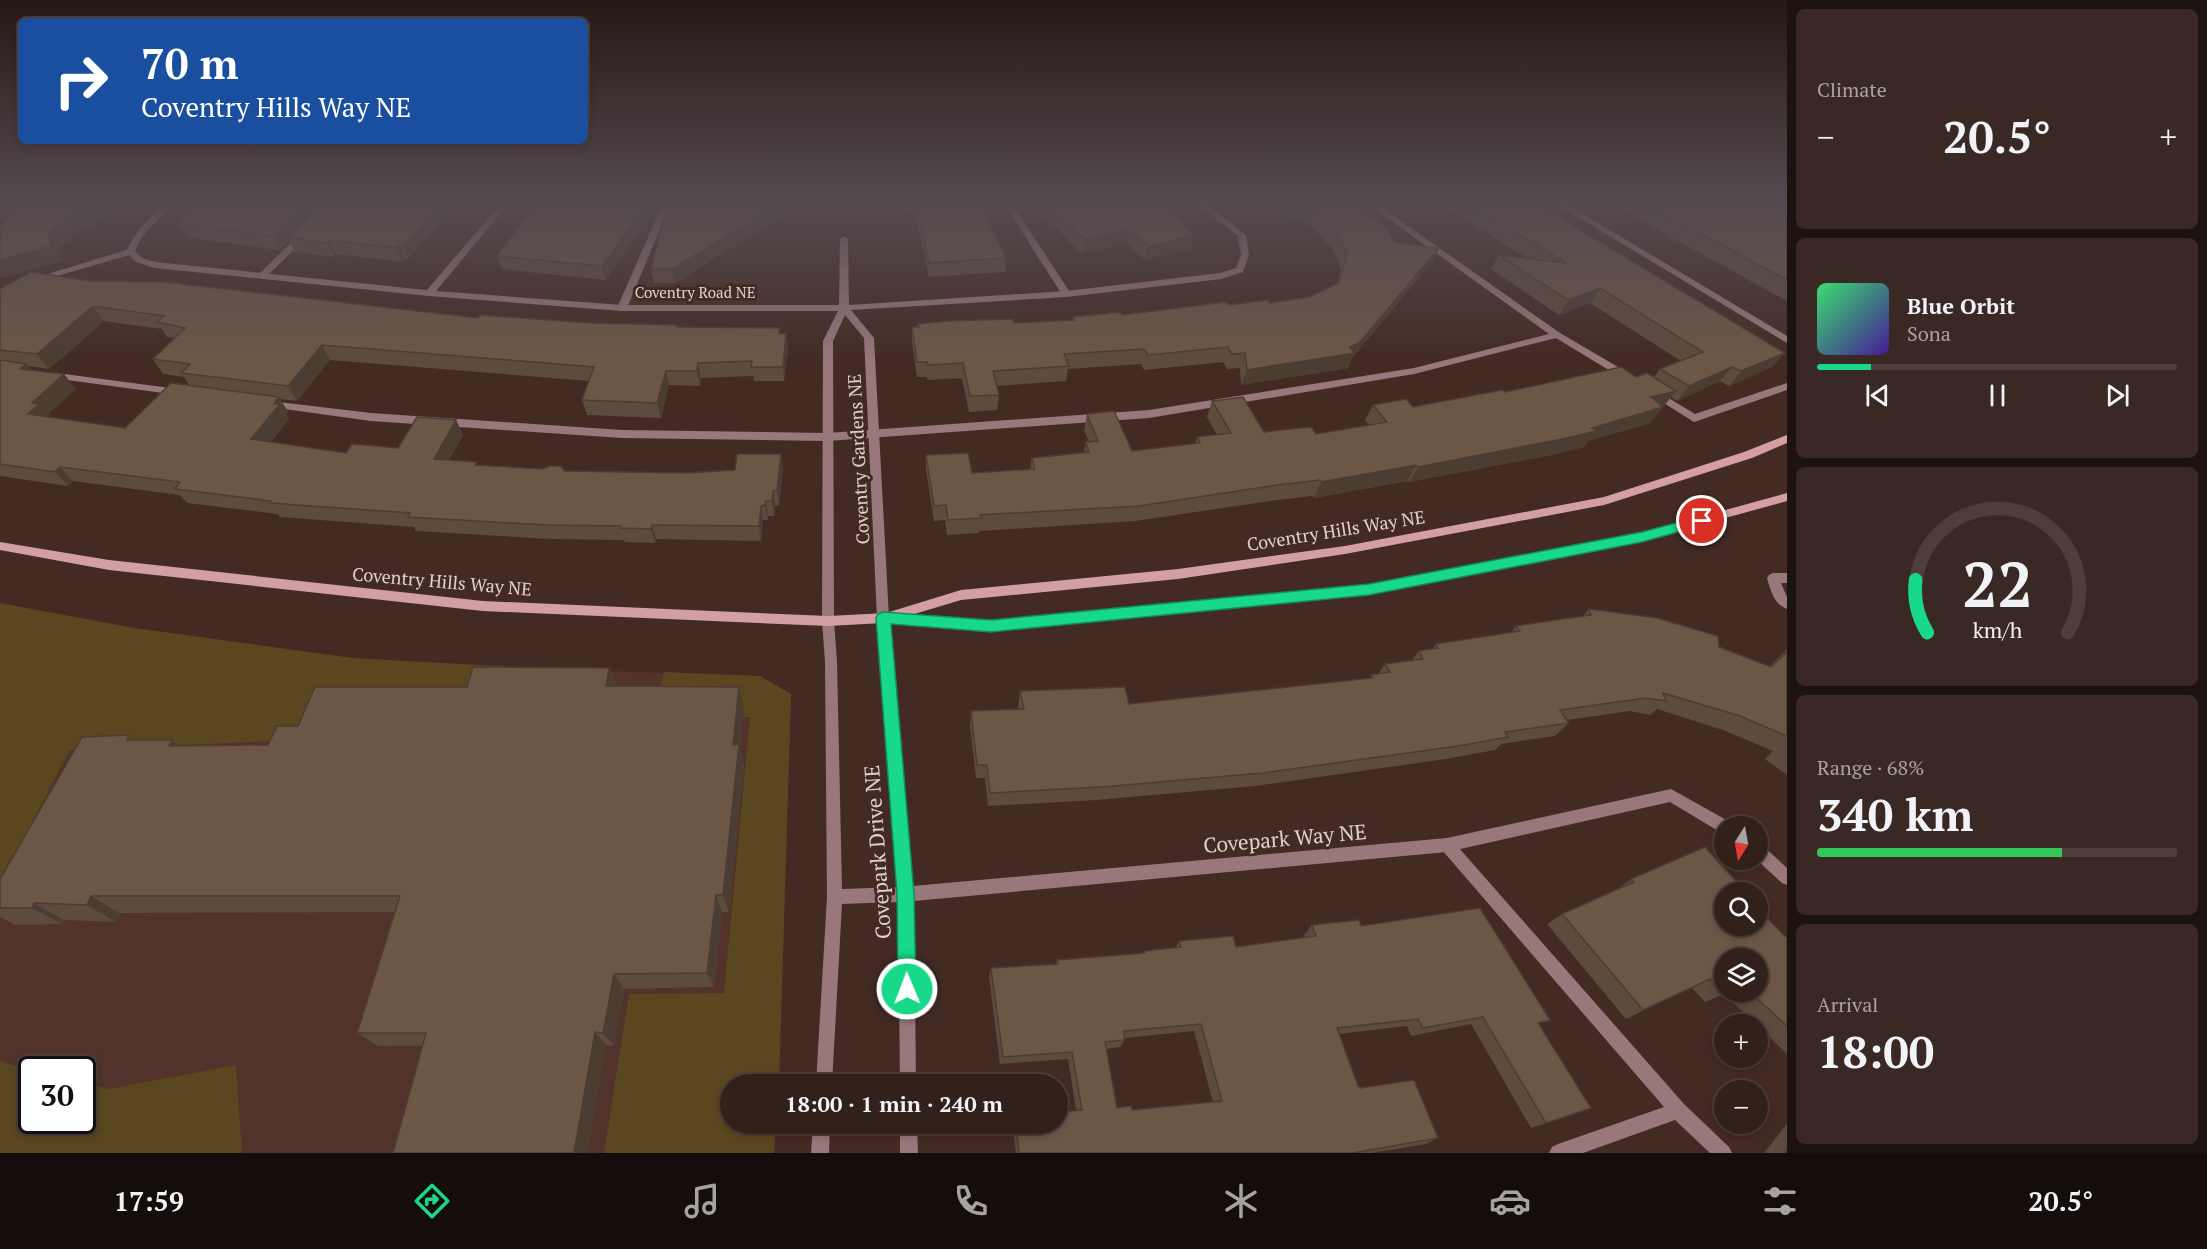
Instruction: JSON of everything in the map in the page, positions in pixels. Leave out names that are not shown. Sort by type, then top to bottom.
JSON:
[{"type":"street","points":[[22,283],[117,256]]},
{"type":"street","name":"Coventry Road NE","points":[[134,256],[139,260],[155,265],[429,293],[622,308],[844,308],[1066,294],[1221,276],[1240,270],[1245,256]]},
{"type":"street","points":[[262,276],[283,256]]},
{"type":"street","points":[[429,293],[460,256]]},
{"type":"street","points":[[622,308],[644,256]]},
{"type":"street","name":"Coventry Gardens NE","points":[[828,621],[828,341],[844,308],[844,256]]},
{"type":"street","points":[[1042,256],[1066,294]]},
{"type":"street","points":[[1445,256],[1557,335],[1635,382]]},
{"type":"street","points":[[1647,256],[1787,340]]},
{"type":"street","name":"Coventry Gardens NE","points":[[844,308],[869,338],[883,618]]},
{"type":"street","points":[[255,402],[371,417],[622,434],[827,437],[1149,414],[1414,371],[1557,335]]},
{"type":"street","points":[[35,373],[186,393]]},
{"type":"street","points":[[1645,388],[1694,418],[1787,386]]},
{"type":"street","name":"Coventry Hills Way NE","points":[[883,618],[961,595],[1179,574],[1345,550],[1604,501],[1748,455],[1787,439]]},
{"type":"street","name":"Coventry Hills Way NE","points":[[0,546],[110,565],[483,606],[828,621],[883,618],[991,626],[1369,590],[1642,537],[1787,497]]},
{"type":"street","points":[[1787,578],[1773,578],[1779,597],[1787,604]]},
{"type":"street","name":"Covepark Drive NE","points":[[883,618],[906,894],[908,1074]]},
{"type":"street","name":"Covepark Drive NE","points":[[825,1074],[835,897],[831,662],[828,621]]},
{"type":"street","name":"Covepark Way NE","points":[[835,897],[906,894],[1448,845],[1671,795],[1714,820]]},
{"type":"street","points":[[1448,845],[1678,1110],[1723,1153]]},
{"type":"street","points":[[1768,860],[1787,878]]},
{"type":"street","points":[[1558,1153],[1678,1110]]},
{"type":"street","points":[[820,1153],[821,1134]]},
{"type":"street","points":[[909,1134],[909,1153]]},
{"type":"shaded area","points":[[0,603],[134,628],[352,658],[585,671],[319,739],[70,750],[0,885]]},
{"type":"shaded area","points":[[134,628],[352,658],[515,668],[760,676],[791,694],[779,1074],[720,1074],[720,1134],[775,1134],[774,1153],[0,1153],[0,885]]},
{"type":"shaded area","points":[[664,672],[760,676],[791,694],[779,1074],[720,1074],[720,1134],[775,1134],[774,1153],[604,1153],[629,994],[724,993],[750,717],[655,717]]},
{"type":"shaded area","points":[[0,1059],[18,1066],[18,1134],[96,1134],[96,1086],[109,1089],[236,1065],[242,1153],[0,1153]]},
{"type":"building","points":[[0,256],[15,256],[0,260]]},
{"type":"building","points":[[497,256],[609,256],[602,266]]},
{"type":"building","points":[[654,256],[694,256],[672,269],[651,269]]},
{"type":"building","points":[[927,256],[1005,256],[1006,258],[929,263]]},
{"type":"building","points":[[1347,256],[1432,256],[1359,343],[1350,347],[1355,353],[1247,370],[1245,353],[1232,354],[1228,347],[1148,355],[1144,349],[1064,354],[1069,366],[993,371],[999,395],[970,396],[963,363],[928,365],[927,362],[917,362],[912,327],[919,327],[918,324],[1013,319],[1014,323],[1074,320],[1073,317],[1120,312],[1122,315],[1226,302],[1229,305],[1268,300],[1270,303],[1309,297],[1339,283]]},
{"type":"building","points":[[1500,256],[1566,263],[1554,256],[1623,256],[1785,353],[1741,371],[1732,367],[1689,386],[1660,369],[1703,352],[1600,288],[1568,300]]},
{"type":"building","points":[[1742,256],[1787,256],[1787,280]]},
{"type":"building","points":[[31,272],[91,281],[164,282],[478,318],[480,315],[590,323],[677,325],[676,327],[780,328],[779,334],[786,333],[783,367],[751,367],[752,361],[698,363],[697,371],[666,371],[657,403],[582,400],[594,367],[322,345],[288,386],[181,373],[190,364],[153,359],[185,328],[157,322],[164,316],[93,306],[37,354],[0,350],[0,289]]},
{"type":"building","points":[[0,360],[26,364],[20,369],[64,374],[32,403],[39,404],[28,414],[125,428],[171,383],[279,397],[274,404],[280,404],[251,439],[346,453],[352,444],[398,448],[417,417],[456,420],[434,459],[477,462],[475,465],[543,469],[560,466],[565,471],[685,473],[735,470],[737,454],[781,454],[777,491],[773,491],[772,501],[766,501],[765,505],[761,506],[759,526],[652,525],[651,529],[620,528],[621,526],[546,525],[408,517],[410,513],[270,503],[271,501],[175,489],[180,482],[60,467],[55,472],[0,464]]},
{"type":"building","points":[[1621,367],[1636,377],[1647,373],[1676,391],[1651,397],[1663,407],[1592,428],[1596,431],[1418,467],[1416,465],[1321,482],[1320,480],[1277,485],[1139,506],[980,515],[981,518],[948,520],[946,505],[934,506],[926,455],[968,453],[972,473],[1035,469],[1032,458],[1089,452],[1086,442],[1098,441],[1087,414],[1114,411],[1132,451],[1200,443],[1197,437],[1231,433],[1212,401],[1243,397],[1264,432],[1311,427],[1316,434],[1387,422],[1373,405],[1406,399],[1413,407],[1502,390],[1505,392]]},
{"type":"building","points":[[1589,609],[1657,618],[1718,636],[1719,647],[1771,667],[1787,652],[1787,736],[1740,716],[1663,693],[1666,701],[1645,698],[1560,710],[1569,723],[1505,732],[1508,737],[1263,773],[1101,787],[990,793],[987,765],[977,765],[971,711],[1024,709],[1020,691],[1125,687],[1129,704],[1373,678],[1371,675],[1390,672],[1385,664],[1423,659],[1419,651],[1438,648],[1436,644],[1520,631],[1516,626],[1591,615]]},
{"type":"building","points":[[473,667],[609,668],[606,686],[739,687],[733,745],[739,744],[723,895],[716,895],[707,973],[614,974],[603,1033],[595,1032],[574,1153],[393,1153],[426,1033],[357,1033],[400,896],[91,896],[87,905],[34,903],[32,908],[0,908],[0,879],[82,737],[129,735],[127,740],[172,740],[169,746],[268,745],[277,726],[298,726],[315,687],[467,687]]},
{"type":"building","points":[[1705,847],[1714,857],[1714,870],[1726,870],[1737,882],[1714,882],[1714,936],[1768,936],[1768,919],[1787,938],[1787,1026],[1761,1002],[1768,1002],[1768,948],[1714,948],[1714,983],[1710,979],[1643,1010],[1562,914],[1634,882],[1631,879]]},
{"type":"building","points":[[1480,908],[1550,1020],[1538,1023],[1591,1108],[1546,1123],[1483,1017],[1423,1028],[1418,1019],[1337,1028],[1358,1086],[1361,1088],[1414,1080],[1438,1138],[1353,1153],[1019,1153],[1017,1134],[1068,1134],[1068,1111],[1082,1110],[1072,1052],[1003,1057],[991,968],[1058,964],[1057,960],[1145,953],[1145,951],[1181,947],[1179,941],[1233,936],[1236,947],[1316,936],[1312,925],[1359,920],[1361,926]],"holes":[[[1201,1024],[1222,1101],[1132,1110],[1131,1106],[1117,1108],[1105,1042],[1125,1040],[1124,1031]]]},
{"type":"route","points":[[907,989],[906,894],[883,618],[991,626],[1369,590],[1642,537],[1702,521]]}]
